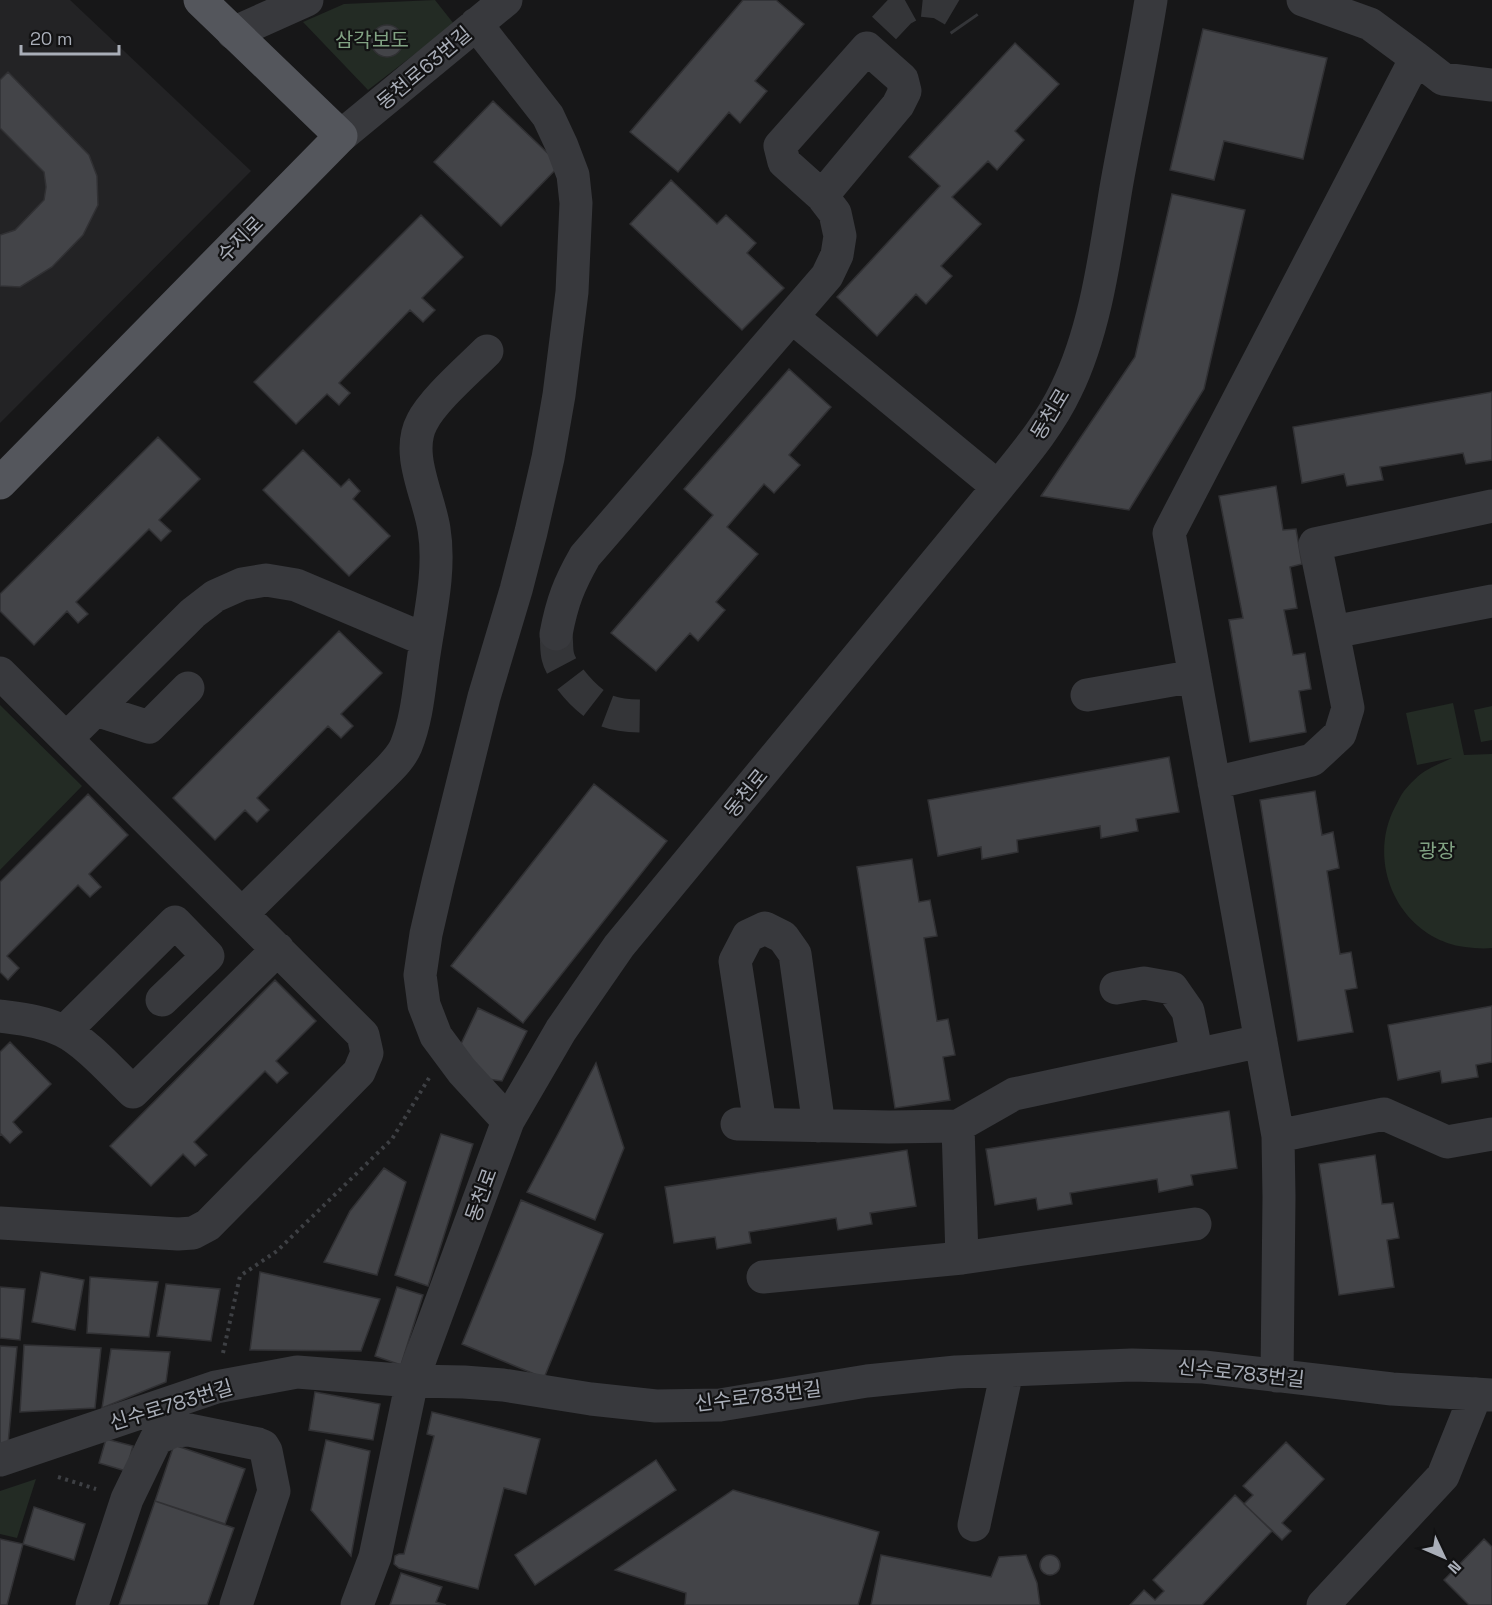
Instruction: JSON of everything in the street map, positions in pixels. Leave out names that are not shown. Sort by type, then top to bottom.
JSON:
[{"type":"main road","points":[[200,0],[341,136]]},
{"type":"main road","name":"수지로","points":[[0,483],[341,136]]},
{"type":"street","points":[[233,33],[307,0]]},
{"type":"street","name":"동천로63번길","points":[[341,136],[506,0]]},
{"type":"street","name":"동천로","points":[[357,1605],[375,1557],[412,1382],[508,1121],[561,1030],[619,946],[1046,427],[1066,389],[1082,348],[1105,260],[1151,0]]},
{"type":"street","points":[[1303,0],[1370,24],[1443,79],[1492,85]]},
{"type":"street","points":[[476,24],[548,116],[573,175],[576,213],[572,292],[559,395],[548,458],[516,590],[484,697],[426,934],[420,975],[424,1005],[436,1036],[462,1071],[508,1121]]},
{"type":"street","points":[[556,634],[564,600],[585,556],[827,276],[837,255],[840,236],[835,213],[822,196],[784,162],[780,146],[876,38],[903,79],[905,91],[898,105],[822,196]]},
{"type":"street","points":[[1277,1376],[1278,1136],[1170,533],[1416,58]]},
{"type":"street","points":[[792,317],[998,487]]},
{"type":"street","points":[[242,914],[396,762],[405,748],[414,722],[436,569],[434,529],[415,446],[421,422],[436,402],[487,351]]},
{"type":"street","points":[[1214,783],[1311,760],[1340,734],[1348,708],[1315,544],[1492,506]]},
{"type":"street","points":[[67,738],[193,613],[215,596],[242,584],[266,580],[296,585],[426,640]]},
{"type":"street","points":[[1334,632],[1492,601]]},
{"type":"street","points":[[0,673],[363,1035],[367,1053],[359,1072],[208,1225],[193,1233],[0,1223]]},
{"type":"street","points":[[1087,695],[1195,676]]},
{"type":"street","points":[[96,710],[149,727],[188,688]]},
{"type":"street","points":[[65,1031],[175,922],[208,956],[162,1000]]},
{"type":"street","points":[[819,1126],[795,954],[783,937],[765,928],[748,936],[735,961],[749,1124],[819,1126],[889,1127],[958,1126],[1014,1094],[1261,1041]]},
{"type":"street","points":[[0,1016],[45,1023],[65,1031],[80,1042],[133,1092],[278,949]]},
{"type":"street","points":[[1116,988],[1144,983],[1172,988],[1188,1011],[1197,1055]]},
{"type":"street","points":[[1278,1136],[1384,1114],[1447,1142],[1492,1134]]},
{"type":"street","points":[[958,1126],[962,1258]]},
{"type":"street","points":[[763,1276],[962,1258],[1194,1224]]},
{"type":"street","name":"신수로783번길","points":[[0,1460],[216,1387],[297,1372],[412,1382],[503,1385],[591,1399],[656,1406],[720,1405],[867,1381],[956,1372],[1132,1365],[1204,1367],[1392,1389],[1484,1395]]},
{"type":"street","points":[[974,1526],[1007,1371]]},
{"type":"street","points":[[1323,1605],[1443,1476],[1484,1395]]},
{"type":"street","points":[[128,1418],[138,1422],[147,1433],[151,1447]]},
{"type":"street","points":[[92,1605],[127,1499],[151,1447],[156,1438],[174,1431],[189,1430],[258,1444],[266,1450],[274,1491],[236,1605]]},
{"type":"path","points":[[216,1387],[240,1276],[278,1251],[392,1139],[446,1049]]},
{"type":"path","points":[[54,1476],[127,1499]]},
{"type":"shaded area","points":[[0,0],[70,0],[251,171],[0,423]]},
{"type":"green space","name":"삼각보도","points":[[435,0],[454,24],[368,90],[303,22],[344,4]]},
{"type":"green space","name":"광장","points":[[1453,703],[1464,755],[1492,754],[1492,948],[1465,947],[1442,941],[1422,929],[1406,914],[1394,895],[1387,874],[1384,852],[1387,829],[1401,795],[1421,774],[1452,758],[1417,765],[1406,713]]},
{"type":"green space","points":[[0,705],[82,786],[0,870]]},
{"type":"green space","points":[[1492,706],[1492,740],[1481,742],[1474,710]]},
{"type":"green space","points":[[36,1479],[17,1538],[0,1534],[0,1491]]},
{"type":"building","points":[[743,0],[776,0],[804,24],[755,81],[767,91],[740,123],[729,112],[678,172],[630,132]]},
{"type":"building","points":[[387,25],[398,30],[403,41],[398,52],[387,57],[376,52],[371,41],[376,30]]},
{"type":"building","points":[[1203,29],[1327,58],[1303,159],[1224,141],[1214,180],[1170,170]]},
{"type":"building","points":[[1015,43],[1059,84],[1015,131],[1024,140],[997,170],[988,161],[952,197],[981,224],[941,266],[952,276],[926,304],[916,294],[877,336],[837,297],[940,186],[909,157]]},
{"type":"building","points":[[8,72],[89,155],[97,176],[98,205],[83,235],[52,267],[20,287],[0,286],[0,235],[15,230],[44,200],[46,187],[44,172],[0,128],[0,80]]},
{"type":"building","points":[[493,101],[560,165],[501,226],[434,162]]},
{"type":"building","points":[[671,180],[717,224],[726,215],[756,243],[747,253],[784,288],[742,330],[630,224]]},
{"type":"building","points":[[1172,194],[1245,210],[1204,389],[1129,510],[1041,496],[1135,357]]},
{"type":"building","points":[[421,215],[463,257],[422,298],[435,310],[423,322],[410,310],[339,383],[350,393],[339,405],[327,394],[296,424],[254,382]]},
{"type":"building","points":[[789,369],[831,407],[789,455],[800,465],[774,493],[764,484],[727,527],[758,554],[716,602],[725,610],[698,641],[690,633],[656,671],[611,633],[713,515],[684,489]]},
{"type":"building","points":[[1492,392],[1492,460],[1466,464],[1463,453],[1380,467],[1383,480],[1347,486],[1344,474],[1302,483],[1293,427]]},
{"type":"building","points":[[158,437],[200,479],[159,520],[171,531],[161,541],[149,529],[76,602],[88,614],[78,623],[67,611],[34,645],[0,611],[0,594]]},
{"type":"building","points":[[303,450],[341,487],[349,479],[360,491],[353,499],[390,536],[349,576],[263,490]]},
{"type":"building","points":[[1276,486],[1283,530],[1296,529],[1302,564],[1290,567],[1297,608],[1284,610],[1293,655],[1305,653],[1311,689],[1299,691],[1306,732],[1250,742],[1229,620],[1243,618],[1219,496]]},
{"type":"building","points":[[339,631],[382,673],[341,714],[353,726],[341,738],[328,726],[257,798],[269,810],[257,822],[245,810],[215,840],[173,798]]},
{"type":"building","points":[[1169,757],[1179,812],[1136,819],[1138,831],[1101,838],[1100,826],[1017,840],[1018,852],[982,859],[981,847],[938,856],[928,800]]},
{"type":"building","points":[[594,784],[667,841],[523,1023],[451,966]]},
{"type":"building","points":[[1315,791],[1322,835],[1333,832],[1339,868],[1327,871],[1340,954],[1351,952],[1357,988],[1345,990],[1353,1032],[1298,1041],[1260,800]]},
{"type":"building","points":[[88,794],[128,835],[89,874],[101,887],[90,897],[78,885],[7,956],[19,968],[8,980],[0,972],[0,882]]},
{"type":"building","points":[[912,859],[919,902],[930,900],[937,936],[924,938],[937,1021],[948,1019],[955,1055],[943,1057],[950,1100],[895,1108],[857,867]]},
{"type":"building","points":[[275,980],[316,1021],[276,1061],[288,1073],[277,1083],[265,1071],[194,1142],[207,1155],[195,1166],[183,1154],[151,1186],[110,1146]]},
{"type":"building","points":[[1492,1006],[1492,1062],[1476,1065],[1478,1077],[1442,1083],[1440,1071],[1398,1080],[1388,1025]]},
{"type":"building","points":[[478,1008],[527,1031],[502,1081],[481,1078],[461,1044]]},
{"type":"building","points":[[10,1042],[51,1084],[13,1122],[22,1132],[10,1143],[0,1135],[0,1052]]},
{"type":"building","points":[[596,1063],[624,1148],[595,1220],[527,1192]]},
{"type":"building","points":[[1229,1111],[1237,1168],[1191,1175],[1193,1185],[1159,1192],[1157,1179],[1070,1193],[1072,1204],[1038,1210],[1036,1198],[995,1205],[986,1149]]},
{"type":"building","points":[[441,1134],[473,1144],[428,1286],[395,1275]]},
{"type":"building","points":[[907,1150],[916,1206],[870,1213],[872,1224],[838,1230],[836,1218],[749,1232],[751,1243],[717,1249],[715,1237],[674,1243],[665,1187]]},
{"type":"building","points":[[1375,1155],[1382,1204],[1393,1203],[1399,1238],[1387,1240],[1394,1287],[1339,1295],[1319,1164]]},
{"type":"building","points":[[384,1168],[406,1182],[377,1275],[324,1262],[350,1211]]},
{"type":"building","points":[[521,1200],[603,1234],[544,1378],[462,1344]]},
{"type":"building","points":[[41,1272],[84,1280],[75,1330],[32,1322]]},
{"type":"building","points":[[260,1272],[380,1299],[361,1351],[250,1350]]},
{"type":"building","points":[[90,1277],[158,1282],[149,1337],[87,1333]]},
{"type":"building","points":[[166,1284],[220,1289],[211,1341],[157,1336]]},
{"type":"building","points":[[0,1287],[25,1289],[20,1340],[0,1338]]},
{"type":"building","points":[[397,1287],[423,1295],[401,1365],[375,1356]]},
{"type":"building","points":[[24,1345],[101,1348],[95,1408],[20,1412]]},
{"type":"building","points":[[0,1346],[17,1347],[8,1444],[0,1446]]},
{"type":"building","points":[[111,1349],[170,1352],[166,1382],[102,1408]]},
{"type":"building","points":[[315,1392],[380,1404],[373,1440],[309,1430]]},
{"type":"building","points":[[432,1412],[540,1439],[526,1494],[504,1488],[478,1589],[399,1568],[394,1564],[395,1556],[404,1554],[434,1436],[427,1434]]},
{"type":"building","points":[[106,1439],[133,1446],[126,1471],[99,1463]]},
{"type":"building","points":[[326,1440],[370,1451],[351,1556],[311,1510]]},
{"type":"building","points":[[1286,1442],[1324,1479],[1282,1523],[1291,1531],[1282,1540],[1244,1504],[1253,1495],[1243,1486]]},
{"type":"building","points":[[174,1445],[245,1469],[225,1524],[155,1501]]},
{"type":"building","points":[[656,1460],[676,1490],[535,1585],[515,1555]]},
{"type":"building","points":[[733,1490],[879,1532],[858,1605],[685,1605],[686,1593],[615,1570]]},
{"type":"building","points":[[1235,1495],[1272,1531],[1202,1605],[1130,1605],[1144,1590],[1155,1600],[1164,1591],[1153,1580]]},
{"type":"building","points":[[155,1501],[234,1528],[207,1605],[119,1605]]},
{"type":"building","points":[[34,1507],[85,1524],[74,1560],[23,1544]]},
{"type":"building","points":[[0,1539],[23,1544],[7,1605],[0,1605]]},
{"type":"building","points":[[1484,1539],[1492,1547],[1492,1605],[1469,1605],[1444,1580]]},
{"type":"building","points":[[881,1555],[991,1577],[999,1557],[1026,1555],[1037,1583],[1040,1605],[871,1605]]},
{"type":"building","points":[[1050,1555],[1057,1558],[1060,1565],[1057,1572],[1050,1575],[1043,1572],[1040,1565],[1043,1558]]},
{"type":"building","points":[[401,1573],[442,1587],[436,1602],[446,1605],[390,1605]]},
{"type":"tunnel","points":[[884,28],[901,10],[919,0],[939,2],[956,12],[965,25]]},
{"type":"tunnel","points":[[556,634],[557,654],[561,664],[585,696],[600,708],[612,713],[648,716]]}]
